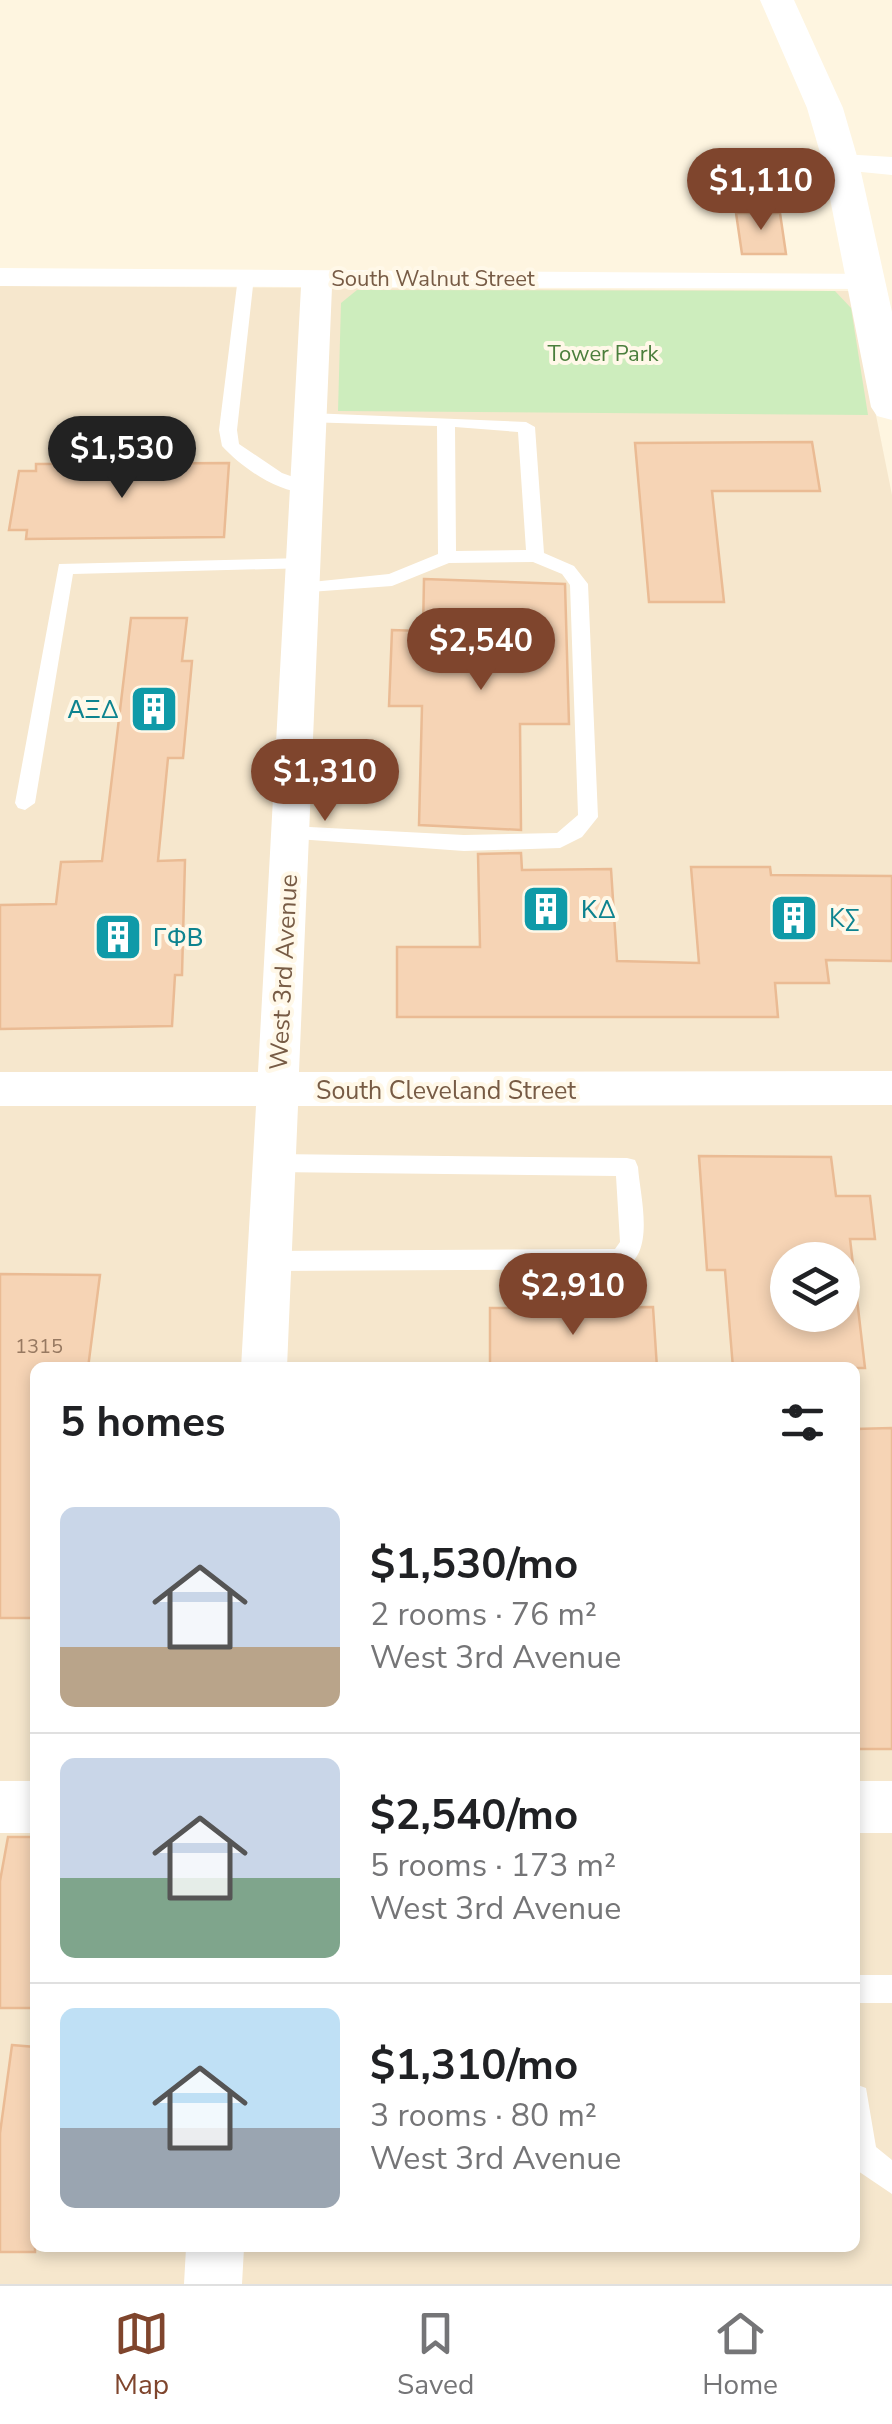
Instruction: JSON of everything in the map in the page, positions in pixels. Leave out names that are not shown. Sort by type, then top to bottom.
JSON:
[{"type":"street","points":[[777,0],[825,108],[841,163],[892,407]]},
{"type":"street","points":[[841,163],[892,166]]},
{"type":"street","name":"South Walnut Street","points":[[0,277],[867,280]]},
{"type":"street","name":"West 3rd Avenue","points":[[264,1362],[317,277]]},
{"type":"street","name":"South Cleveland Street","points":[[0,1089],[278,1092],[892,1088]]},
{"type":"street","points":[[0,1807],[30,1807]]},
{"type":"street","points":[[860,1807],[892,1807]]},
{"type":"street","points":[[213,2284],[215,2252]]},
{"type":"lane","points":[[246,277],[228,430],[231,446],[264,472],[289,485],[307,488]]},
{"type":"lane","points":[[310,418],[526,427],[535,556]]},
{"type":"lane","points":[[446,421],[447,556]]},
{"type":"lane","points":[[25,804],[65,568],[392,580],[447,556],[535,556],[568,570],[579,584],[588,818],[575,832],[560,840],[464,843],[290,833]]},
{"type":"lane","points":[[270,1260],[621,1260],[632,1246],[627,1167],[274,1162]]},
{"type":"lane","points":[[860,1989],[892,1989]]},
{"type":"lane","points":[[860,2139],[862,2155],[892,2179]]},
{"type":"shaded area","points":[[0,286],[851,291],[892,495],[892,2284],[0,2284]]},
{"type":"green space","name":"Tower Park","points":[[357,290],[835,291],[851,308],[868,415],[338,411],[341,303]]},
{"type":"building","points":[[736,213],[780,213],[786,254],[742,254]]},
{"type":"building","points":[[812,442],[820,491],[712,491],[724,602],[649,602],[635,443]]},
{"type":"building","points":[[229,463],[224,537],[26,539],[27,530],[9,530],[19,471],[36,471],[36,464]]},
{"type":"building","points":[[424,579],[565,584],[569,724],[520,724],[521,830],[419,825],[422,706],[389,706],[392,630],[423,631]]},
{"type":"building","name":"ΓΦΒ","points":[[131,618],[187,618],[182,661],[192,661],[183,758],[168,758],[158,861],[185,860],[182,975],[175,975],[172,1026],[0,1029],[0,905],[56,904],[61,862],[102,861]]},
{"type":"building","points":[[521,853],[522,870],[611,869],[617,961],[699,963],[691,867],[770,867],[771,875],[892,876],[892,961],[826,960],[829,983],[775,983],[778,1017],[397,1017],[397,947],[480,947],[478,854]]},
{"type":"building","points":[[699,1156],[831,1157],[836,1196],[870,1196],[875,1239],[770,1242],[770,1332],[860,1332],[860,1325],[865,1368],[860,1368],[860,1362],[733,1362],[725,1270],[707,1270]]},
{"type":"building","points":[[0,1274],[100,1275],[89,1362],[30,1362],[30,1618],[0,1618]]},
{"type":"building","points":[[653,1307],[657,1362],[490,1362],[490,1308]]},
{"type":"building","points":[[892,1428],[892,1749],[860,1749],[860,1429]]},
{"type":"building","points":[[8,1837],[30,1837],[30,2008],[0,2008],[0,1881]]},
{"type":"building","points":[[12,2045],[30,2047],[30,2252],[0,2252],[0,2133]]},
{"type":"place","name":"ΑΞΔ","points":[[154,709]]},
{"type":"place","name":"ΚΔ","points":[[546,909]]},
{"type":"place","name":"KΣ","points":[[794,918]]},
{"type":"place","name":"ΓΦΒ","points":[[118,937]]}]
